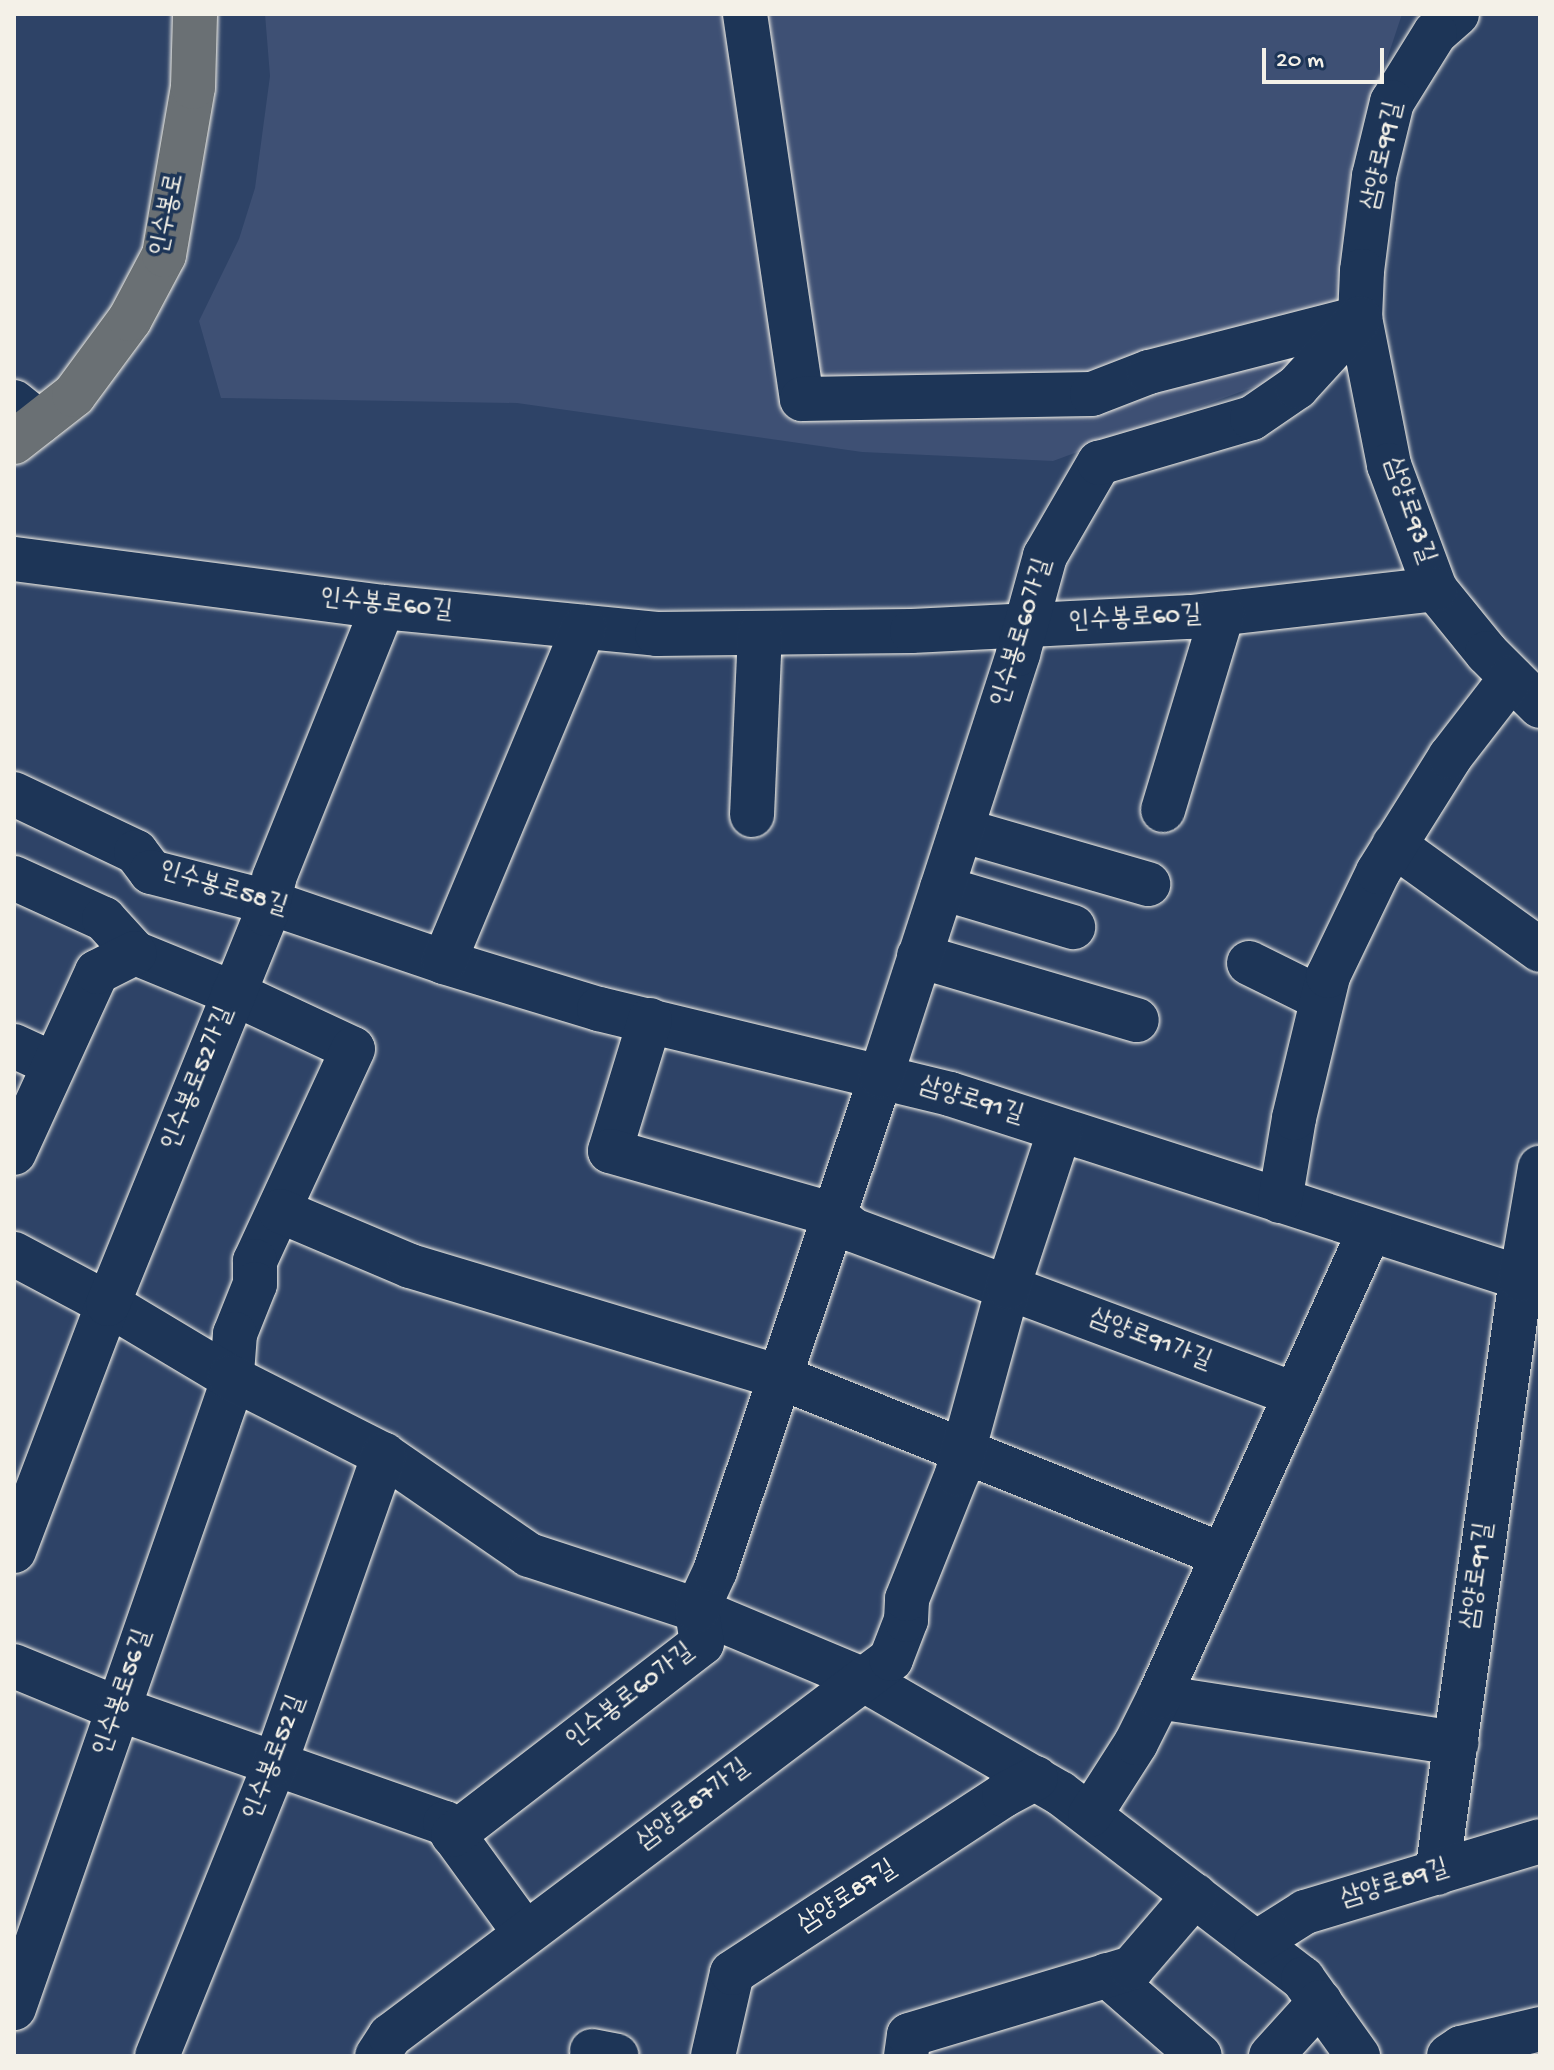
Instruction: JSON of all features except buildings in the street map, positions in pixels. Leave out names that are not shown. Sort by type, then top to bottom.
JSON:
[{"type":"main road","name":"인수봉로","points":[[22,422],[74,395],[130,319],[164,255],[193,87],[195,14]]},
{"type":"street","points":[[745,14],[802,399],[1092,394],[1149,372],[1360,318]]},
{"type":"street","name":"삼양로99길","points":[[1360,318],[1362,271],[1374,176],[1392,102],[1445,20]]},
{"type":"street","name":"삼양로93길","points":[[1280,1201],[1328,976],[1394,845],[1450,757],[1526,692],[1435,589],[1389,465],[1360,318]]},
{"type":"street","name":"인수봉로60가길","points":[[453,1835],[702,1643],[697,1610],[715,1571],[881,1076],[1045,556],[1099,463],[1252,418],[1297,387],[1360,318]]},
{"type":"street","name":"인수봉로60길","points":[[14,559],[383,607],[657,634],[1024,626],[1222,614],[1435,589]]},
{"type":"street","name":"인수봉로52가길","points":[[14,1551],[108,1304],[233,993],[268,902],[274,878],[383,607]]},
{"type":"street","name":"인수봉로60길","points":[[1163,810],[1222,614]]},
{"type":"street","points":[[444,962],[584,627]]},
{"type":"street","points":[[752,815],[760,633]]},
{"type":"street","name":"인수봉로58길","points":[[14,794],[136,852],[151,872],[268,902],[444,962],[599,1009],[881,1076]]},
{"type":"street","points":[[961,830],[1148,884]]},
{"type":"street","points":[[1394,845],[1540,950]]},
{"type":"street","name":"인수봉로56길","points":[[14,878],[104,919],[135,953],[233,993],[353,1049],[255,1261],[255,1284],[235,1334],[231,1386],[14,2008]]},
{"type":"street","points":[[942,888],[1073,927]]},
{"type":"street","points":[[14,1153],[97,972],[135,953]]},
{"type":"street","points":[[919,956],[1137,1020]]},
{"type":"street","points":[[1249,963],[1322,999]]},
{"type":"street","points":[[650,1020],[610,1151],[835,1215],[853,1230],[1008,1287]]},
{"type":"street","points":[[14,1046],[53,1064]]},
{"type":"street","name":"삼양로91길","points":[[881,1076],[1060,1130],[1530,1282],[1437,1873]]},
{"type":"street","points":[[864,1680],[891,1659],[906,1620],[907,1599],[957,1474],[1008,1287],[1060,1130]]},
{"type":"street","points":[[1530,1282],[1540,1168]]},
{"type":"street","points":[[280,1211],[410,1266],[780,1377],[964,1448],[1223,1555]]},
{"type":"street","points":[[1090,1815],[1136,1743],[1159,1697],[1293,1394],[1370,1230]]},
{"type":"street","points":[[14,1254],[108,1304],[230,1377],[384,1455],[529,1555],[697,1610],[864,1680],[1036,1778],[1090,1815],[1303,1979],[1358,2056]]},
{"type":"street","name":"삼양로91가길","points":[[1008,1287],[1293,1394]]},
{"type":"street","name":"인수봉로52길","points":[[157,2056],[275,1764],[384,1455]]},
{"type":"street","points":[[14,1666],[119,1709],[445,1823],[525,1933]]},
{"type":"street","name":"삼양로87가길","points":[[377,2056],[390,2036],[864,1680]]},
{"type":"street","points":[[1159,1697],[1456,1743]]},
{"type":"street","name":"삼양로87길","points":[[713,2056],[732,1973],[1004,1795],[1036,1778]]},
{"type":"street","name":"삼양로89길","points":[[1256,1943],[1305,1912],[1540,1841]]},
{"type":"street","points":[[906,2056],[909,2035],[1132,1968],[1195,1895]]},
{"type":"street","points":[[1107,1975],[1200,2056]]},
{"type":"street","points":[[1271,2056],[1320,2002]]},
{"type":"street","points":[[1449,2056],[1461,2048],[1540,2029]]},
{"type":"shaded area","points":[[265,14],[1402,14],[1374,98],[1340,292],[1289,374],[1053,461],[862,452],[517,403],[221,398],[199,321],[239,239],[255,188],[270,76]]}]
